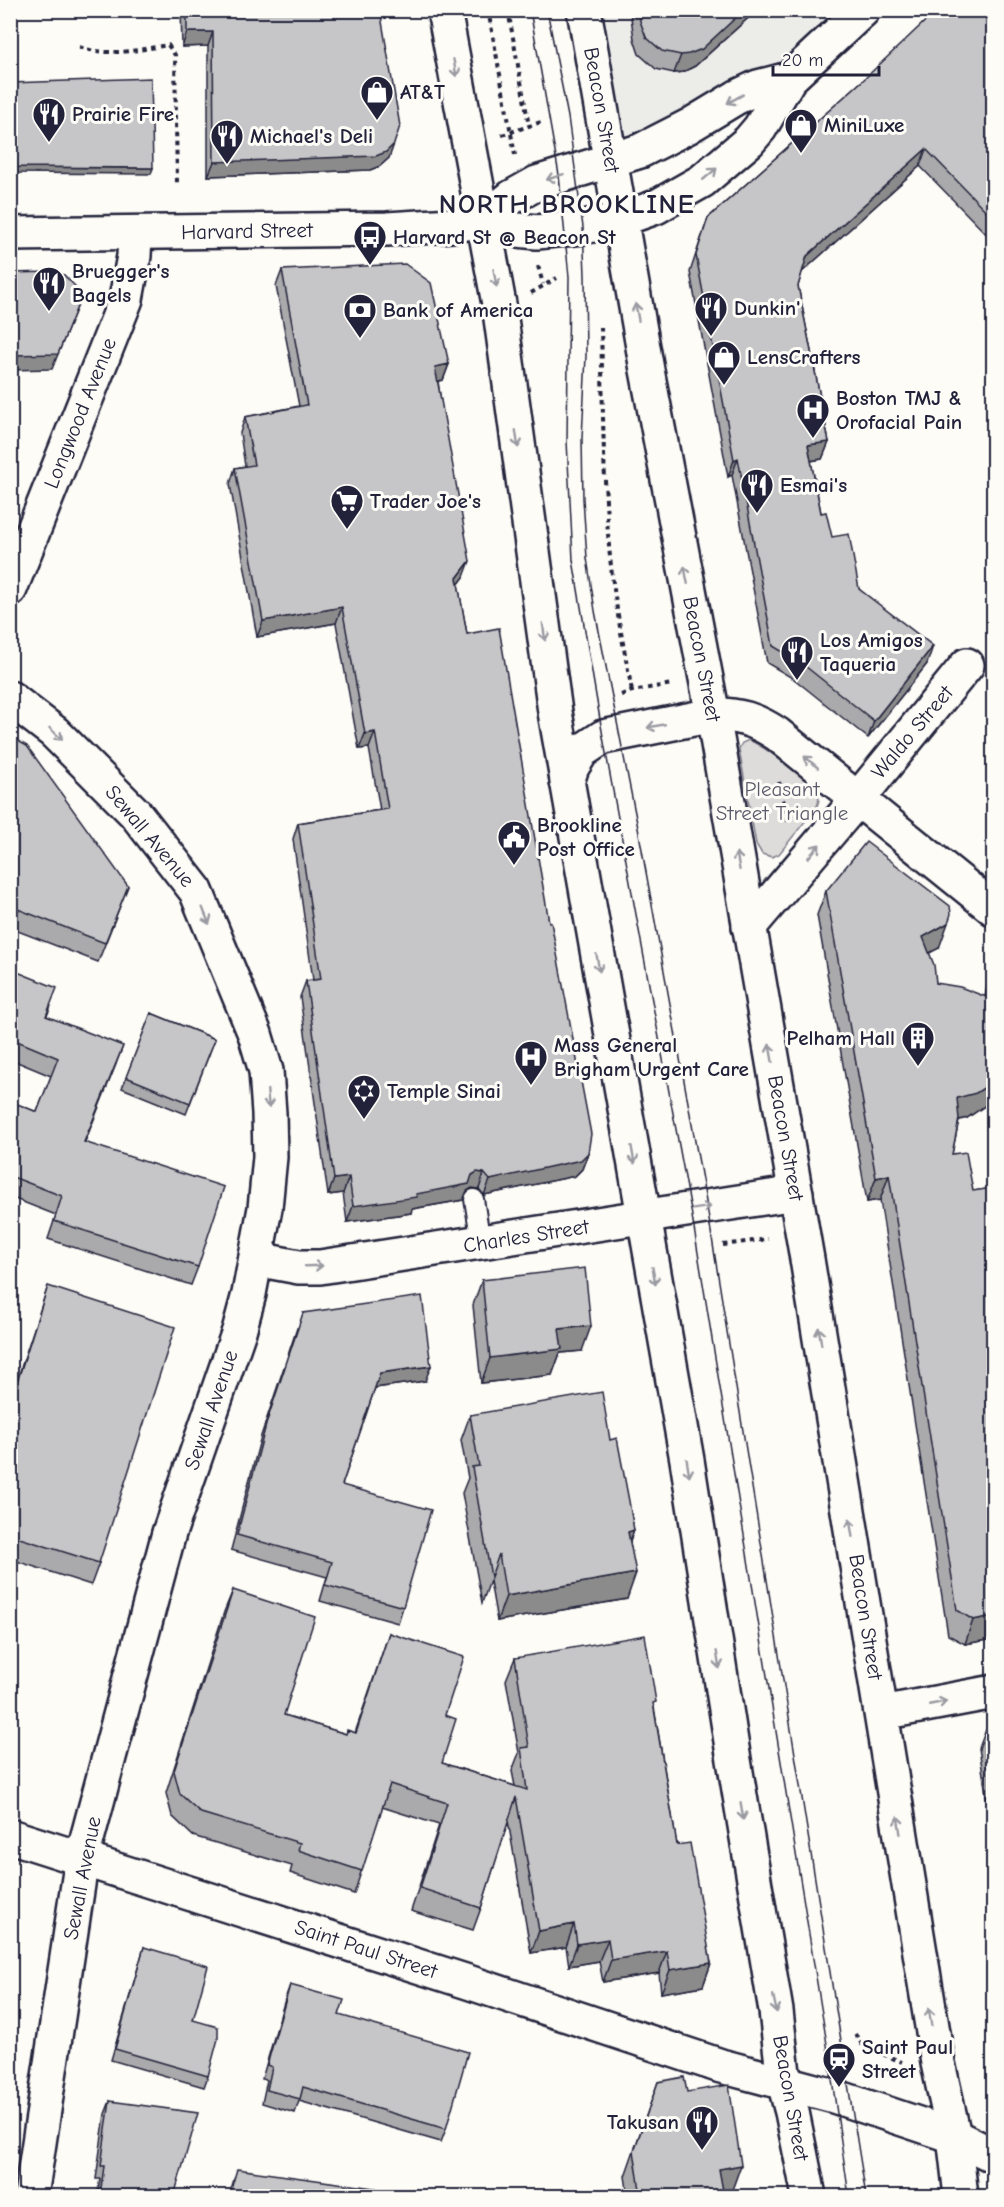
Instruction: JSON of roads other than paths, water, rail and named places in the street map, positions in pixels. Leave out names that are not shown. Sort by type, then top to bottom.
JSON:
[{"type":"main road","name":"Beacon Street","points":[[444,10],[499,304],[527,514],[567,782],[687,1460],[776,2011],[784,2082],[808,2196]]},
{"type":"main road","name":"Beacon Street","points":[[584,10],[647,370],[713,715],[796,1193],[938,2063],[954,2136],[961,2196]]},
{"type":"main road","name":"Harvard Street","points":[[10,234],[387,229],[483,221],[508,229],[537,232],[582,227],[622,219],[656,207],[702,181],[749,141],[760,128],[789,79],[863,10]]},
{"type":"main road","name":"Harvard Street","points":[[483,221],[512,197],[537,183],[640,151],[747,92],[789,79]]},
{"type":"main road","name":"Longwood Avenue","points":[[10,589],[126,299],[134,256],[135,234]]},
{"type":"main road","name":"Waldo Street","points":[[749,927],[967,665]]},
{"type":"main road","name":"Sewall Avenue","points":[[10,698],[54,732],[135,813],[196,891],[255,1034],[266,1071],[270,1157],[265,1208],[256,1259],[238,1331],[169,1533],[82,1858],[31,2196]]},
{"type":"main road","points":[[567,782],[572,767],[582,751],[603,737],[713,715],[746,717],[777,734],[993,909]]},
{"type":"main road","name":"Charles Street","points":[[256,1259],[299,1267],[320,1267],[796,1193]]},
{"type":"main road","points":[[882,1713],[993,1692]]},
{"type":"main road","name":"Saint Paul Street","points":[[10,1836],[445,1974],[721,2066],[834,2096],[954,2136],[993,2156]]},
{"type":"lane","points":[[474,1199],[481,1243]]},
{"type":"tram line","points":[[530,10],[559,175],[569,277],[567,441],[573,560],[603,737],[691,1210],[826,2038],[849,2196]]},
{"type":"tram line","points":[[547,10],[568,117],[583,227],[586,356],[582,438],[587,558],[707,1207],[866,2196]]},
{"type":"place","name":"AT&T","points":[[377,121]]},
{"type":"place","name":"Prairie Fire","points":[[49,143]]},
{"type":"place","name":"MiniLuxe","points":[[801,154]]},
{"type":"place","name":"Michael's Deli","points":[[227,165]]},
{"type":"place","name":"Harvard St @ Beacon St","points":[[370,266]]},
{"type":"place","name":"Bruegger's Bagels","points":[[49,312]]},
{"type":"place","name":"Dunkin'","points":[[711,337]]},
{"type":"place","name":"Bank of America","points":[[360,339]]},
{"type":"place","name":"LensCrafters","points":[[724,386]]},
{"type":"place","name":"Boston TMJ & Orofacial Pain","points":[[813,439]]},
{"type":"place","name":"Esmai's","points":[[757,514]]},
{"type":"place","name":"Trader Joe's","points":[[347,530]]},
{"type":"place","name":"Los Amigos Taqueria","points":[[797,681]]},
{"type":"place","name":"Brookline Post Office","points":[[514,866]]},
{"type":"place","name":"Pelham Hall","points":[[918,1067]]},
{"type":"place","name":"Mass General Brigham Urgent Care","points":[[531,1086]]},
{"type":"place","name":"Temple Sinai","points":[[364,1120]]},
{"type":"place","name":"Saint Paul Street","points":[[839,2088]]},
{"type":"place","name":"Takusan","points":[[702,2151]]},
{"type":"district","name":"NORTH BROOKLINE","points":[[567,204]]},
{"type":"park label","name":"Pleasant Street Triangle","points":[[782,801]]}]
